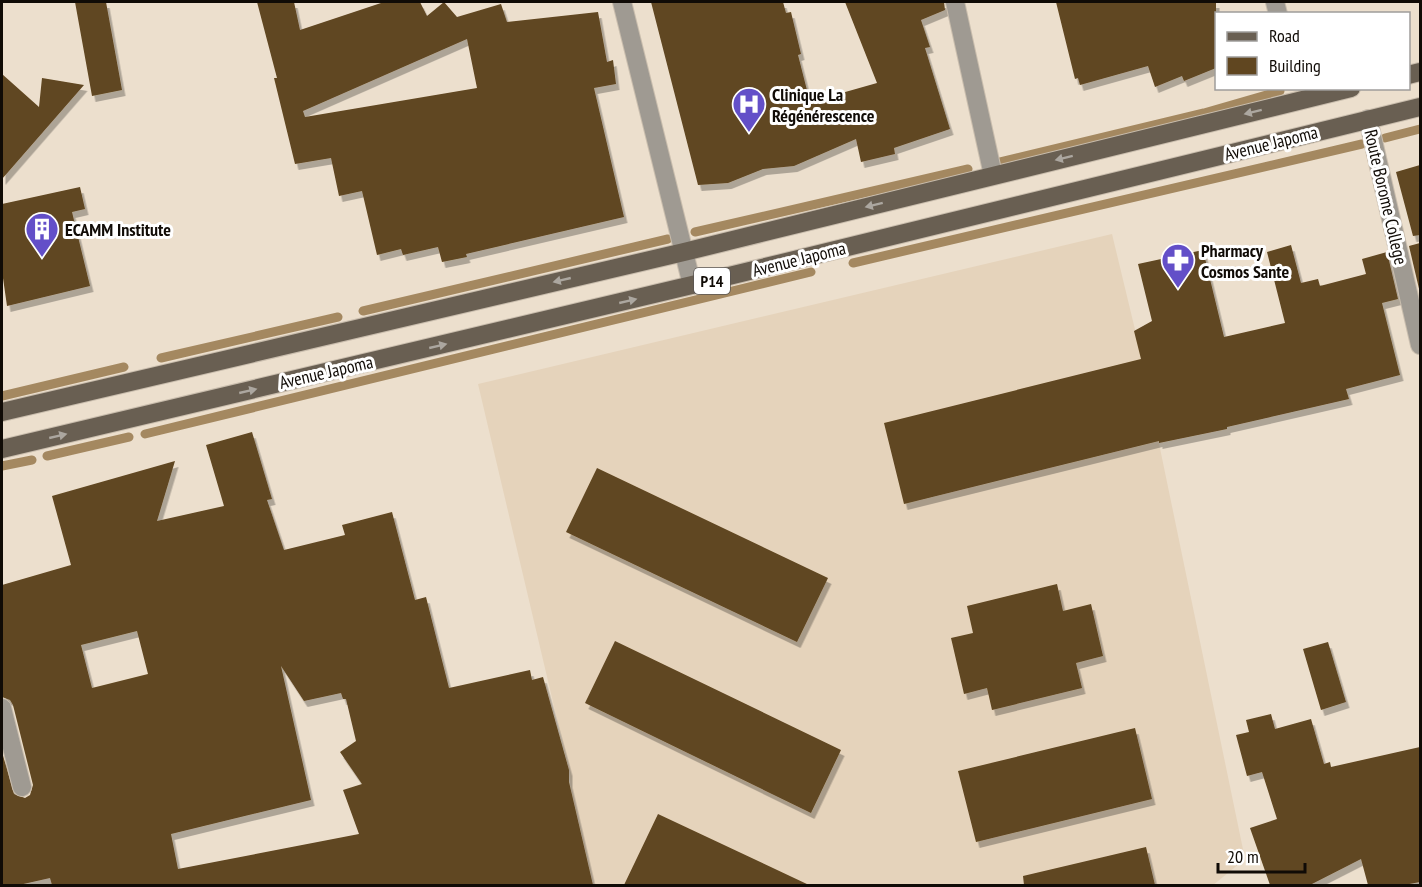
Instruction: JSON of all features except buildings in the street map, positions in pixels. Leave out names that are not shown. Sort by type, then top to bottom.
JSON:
[{"type":"main road","name":"Avenue Japoma","points":[[2,412],[684,252],[993,175],[1295,95],[1335,90]]},
{"type":"main road","name":"Avenue Japoma","points":[[2,449],[692,285],[1420,107]]},
{"type":"street","points":[[622,2],[692,285]]},
{"type":"street","points":[[955,2],[993,175]]},
{"type":"street","name":"Route Borome College","points":[[1368,119],[1420,345]]},
{"type":"street","points":[[2,708],[22,787]]},
{"type":"shaded area","points":[[1112,234],[1138,342],[1245,859],[1212,886],[593,885],[571,791],[569,770],[478,384]]},
{"type":"waterway","points":[[992,164],[1204,113],[1280,91]]},
{"type":"waterway","points":[[1385,138],[1420,129]]},
{"type":"waterway","points":[[853,263],[1362,144]]},
{"type":"waterway","points":[[695,232],[968,169]]},
{"type":"waterway","points":[[363,311],[668,239]]},
{"type":"waterway","points":[[145,434],[811,272]]},
{"type":"waterway","points":[[161,358],[338,317]]},
{"type":"waterway","points":[[2,396],[124,367]]},
{"type":"waterway","points":[[47,456],[129,437]]},
{"type":"waterway","points":[[2,466],[32,460]]},
{"type":"place","name":"Clinique La Régénérescence","points":[[749,133]]},
{"type":"place","name":"ECAMM Institute","points":[[42,258]]},
{"type":"place","name":"Pharmacy Cosmos Sante","points":[[1178,289]]}]
